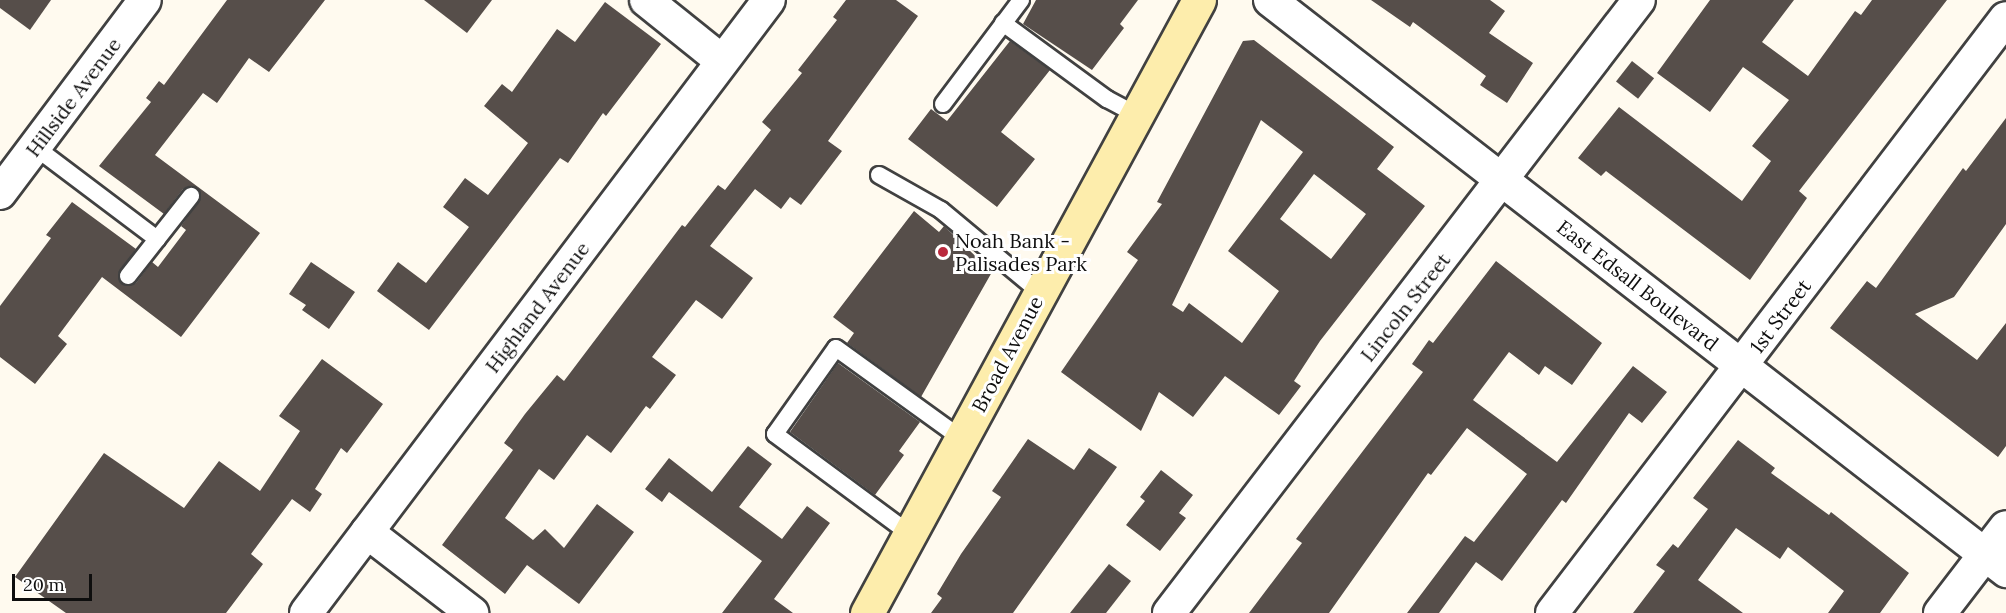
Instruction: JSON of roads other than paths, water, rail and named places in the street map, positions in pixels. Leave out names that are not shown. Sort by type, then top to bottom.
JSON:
[{"type":"main road","name":"Broad Avenue","points":[[867,613],[1199,0]]},
{"type":"street","name":"Hillside Avenue","points":[[0,193],[146,0]]},
{"type":"street","points":[[646,0],[722,61]]},
{"type":"street","name":"Highland Avenue","points":[[306,613],[769,0]]},
{"type":"street","name":"East Edsall Boulevard","points":[[1269,0],[1995,562]]},
{"type":"street","name":"Lincoln Street","points":[[1169,613],[1503,181],[1639,0]]},
{"type":"street","name":"1st Street","points":[[1552,613],[2006,18]]},
{"type":"street","points":[[1940,613],[1995,562],[2006,527]]},
{"type":"street","points":[[367,532],[472,613]]},
{"type":"lane","points":[[943,104],[1021,0]]},
{"type":"lane","points":[[1003,23],[1107,99],[1137,115]]},
{"type":"lane","points":[[35,147],[157,239]]},
{"type":"lane","points":[[879,175],[941,210],[1041,292]]},
{"type":"lane","points":[[128,276],[191,196]]},
{"type":"lane","points":[[910,534],[775,434],[836,348],[962,439]]},
{"type":"place","name":"Noah Bank - Palisades Park","points":[[943,252]]}]
